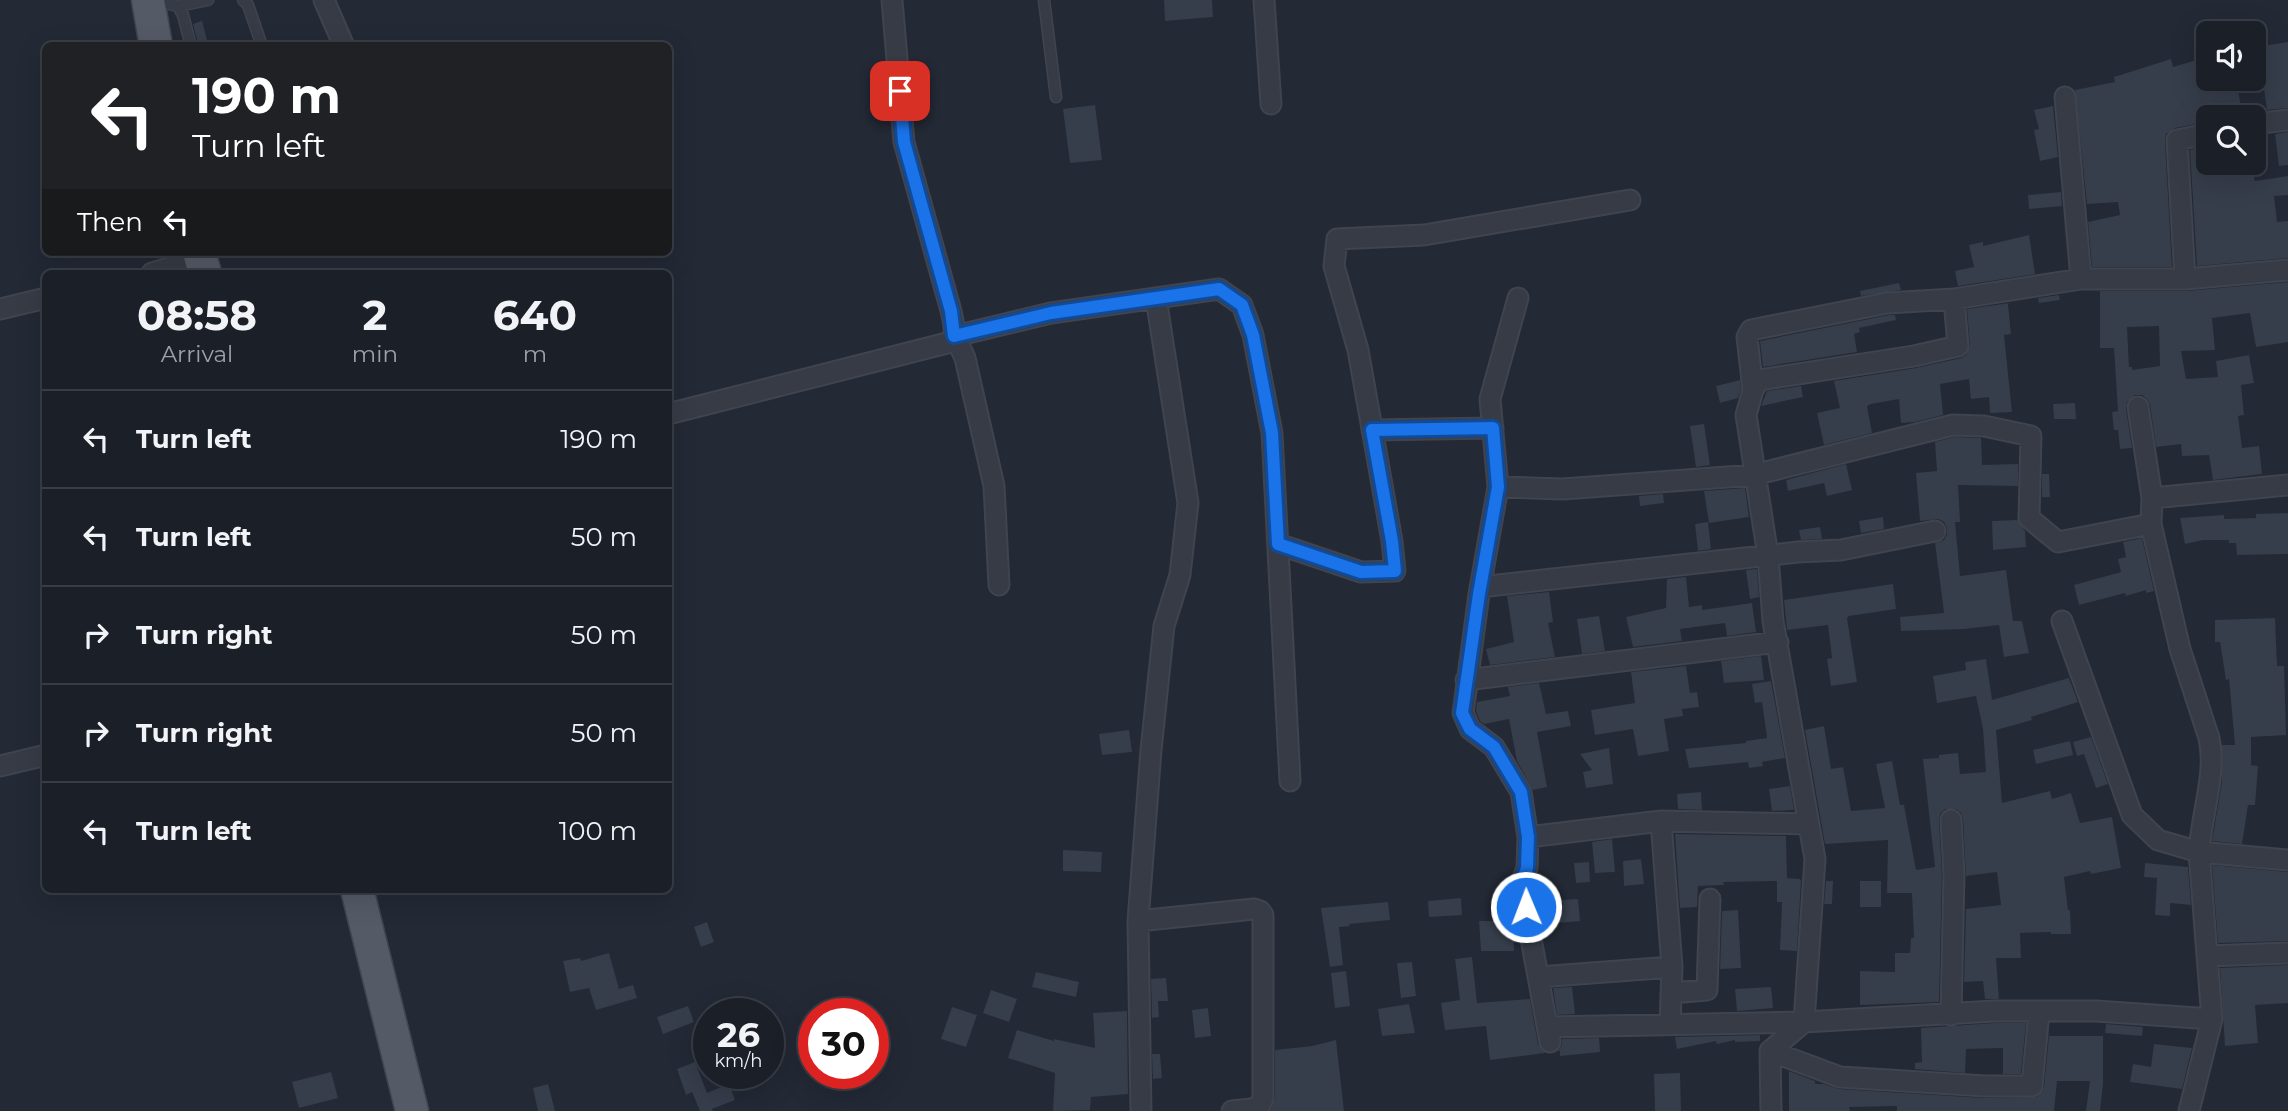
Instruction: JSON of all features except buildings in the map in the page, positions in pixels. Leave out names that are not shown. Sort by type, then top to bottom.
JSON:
[{"type":"main road","points":[[156,42],[159,2]]},
{"type":"main road","points":[[358,893],[412,1111]]},
{"type":"street","points":[[324,0],[342,42]]},
{"type":"street","points":[[891,0],[904,142],[951,311],[954,336],[965,358],[994,486],[999,585]]},
{"type":"street","points":[[1264,0],[1271,104]]},
{"type":"street","points":[[2065,97],[2081,279]]},
{"type":"street","points":[[2266,123],[2288,120]]},
{"type":"street","points":[[2185,279],[2177,140],[2196,136]]},
{"type":"street","points":[[1278,544],[1361,572],[1395,571],[1358,350],[1334,266],[1337,239],[1424,235],[1630,200]]},
{"type":"street","points":[[164,270],[202,261]]},
{"type":"street","points":[[1753,390],[1746,342],[1751,330],[1887,303],[1954,299],[2081,279],[2185,279],[2288,270]]},
{"type":"street","points":[[954,336],[1051,313],[1134,299],[1219,289],[1242,305],[1253,335],[1272,433],[1290,781]]},
{"type":"street","points":[[1141,1111],[1138,921],[1151,750],[1164,626],[1180,575],[1188,503],[1156,298]]},
{"type":"street","points":[[1518,298],[1490,399],[1498,487],[1462,713],[1470,729],[1494,747],[1521,792],[1528,837],[1527,868],[1521,884],[1549,1035],[1670,1025],[1804,1022],[1995,1011],[2096,1011],[2212,1018]]},
{"type":"street","points":[[0,309],[42,299]]},
{"type":"street","points":[[1770,1051],[1804,1022],[1815,859],[1773,621],[1768,556],[1746,415],[1753,390],[1759,380],[1914,356],[1958,346],[1954,299]]},
{"type":"street","points":[[672,413],[946,345],[954,336]]},
{"type":"street","points":[[2138,407],[2152,498],[2151,524],[2180,649],[2212,752],[2199,852],[2212,1018],[2189,1111]]},
{"type":"street","points":[[1498,487],[1563,489],[1755,475],[1953,425],[1984,426],[2031,436],[2029,518],[2058,542],[2151,524]]},
{"type":"street","points":[[1372,430],[1493,428]]},
{"type":"street","points":[[2152,498],[2288,485]]},
{"type":"street","points":[[1480,587],[1841,550],[1935,531]]},
{"type":"street","points":[[2062,621],[2132,815],[2158,840],[2199,852],[2288,860]]},
{"type":"street","points":[[1466,680],[1777,642]]},
{"type":"street","points":[[0,766],[42,756]]},
{"type":"street","points":[[1951,820],[1954,874],[1951,1015]]},
{"type":"street","points":[[1528,837],[1661,821],[1809,824]]},
{"type":"street","points":[[1661,821],[1672,967],[1670,1025]]},
{"type":"street","points":[[1671,993],[1707,990],[1710,899]]},
{"type":"street","points":[[1138,921],[1254,909],[1263,915],[1263,1098],[1260,1105],[1252,1109],[1232,1111]]},
{"type":"street","points":[[2207,956],[2288,953]]},
{"type":"street","points":[[1538,977],[1672,967]]},
{"type":"street","points":[[1770,1051],[1840,1077],[1985,1086],[2032,1086],[2039,1012]]},
{"type":"street","points":[[1770,1051],[1771,1111]]},
{"type":"lane","points":[[159,2],[208,0]]},
{"type":"lane","points":[[243,0],[248,5],[261,42]]},
{"type":"lane","points":[[1044,0],[1056,97]]},
{"type":"lane","points":[[159,2],[183,15],[190,42]]},
{"type":"route","points":[[900,91],[904,142],[951,311],[954,336],[1051,313],[1134,299],[1219,289],[1242,305],[1253,335],[1272,433],[1278,544],[1361,572],[1395,571],[1372,430],[1493,428],[1498,487],[1462,713],[1470,729],[1494,747],[1521,792],[1528,837],[1527,868],[1521,884],[1526,907]]}]
